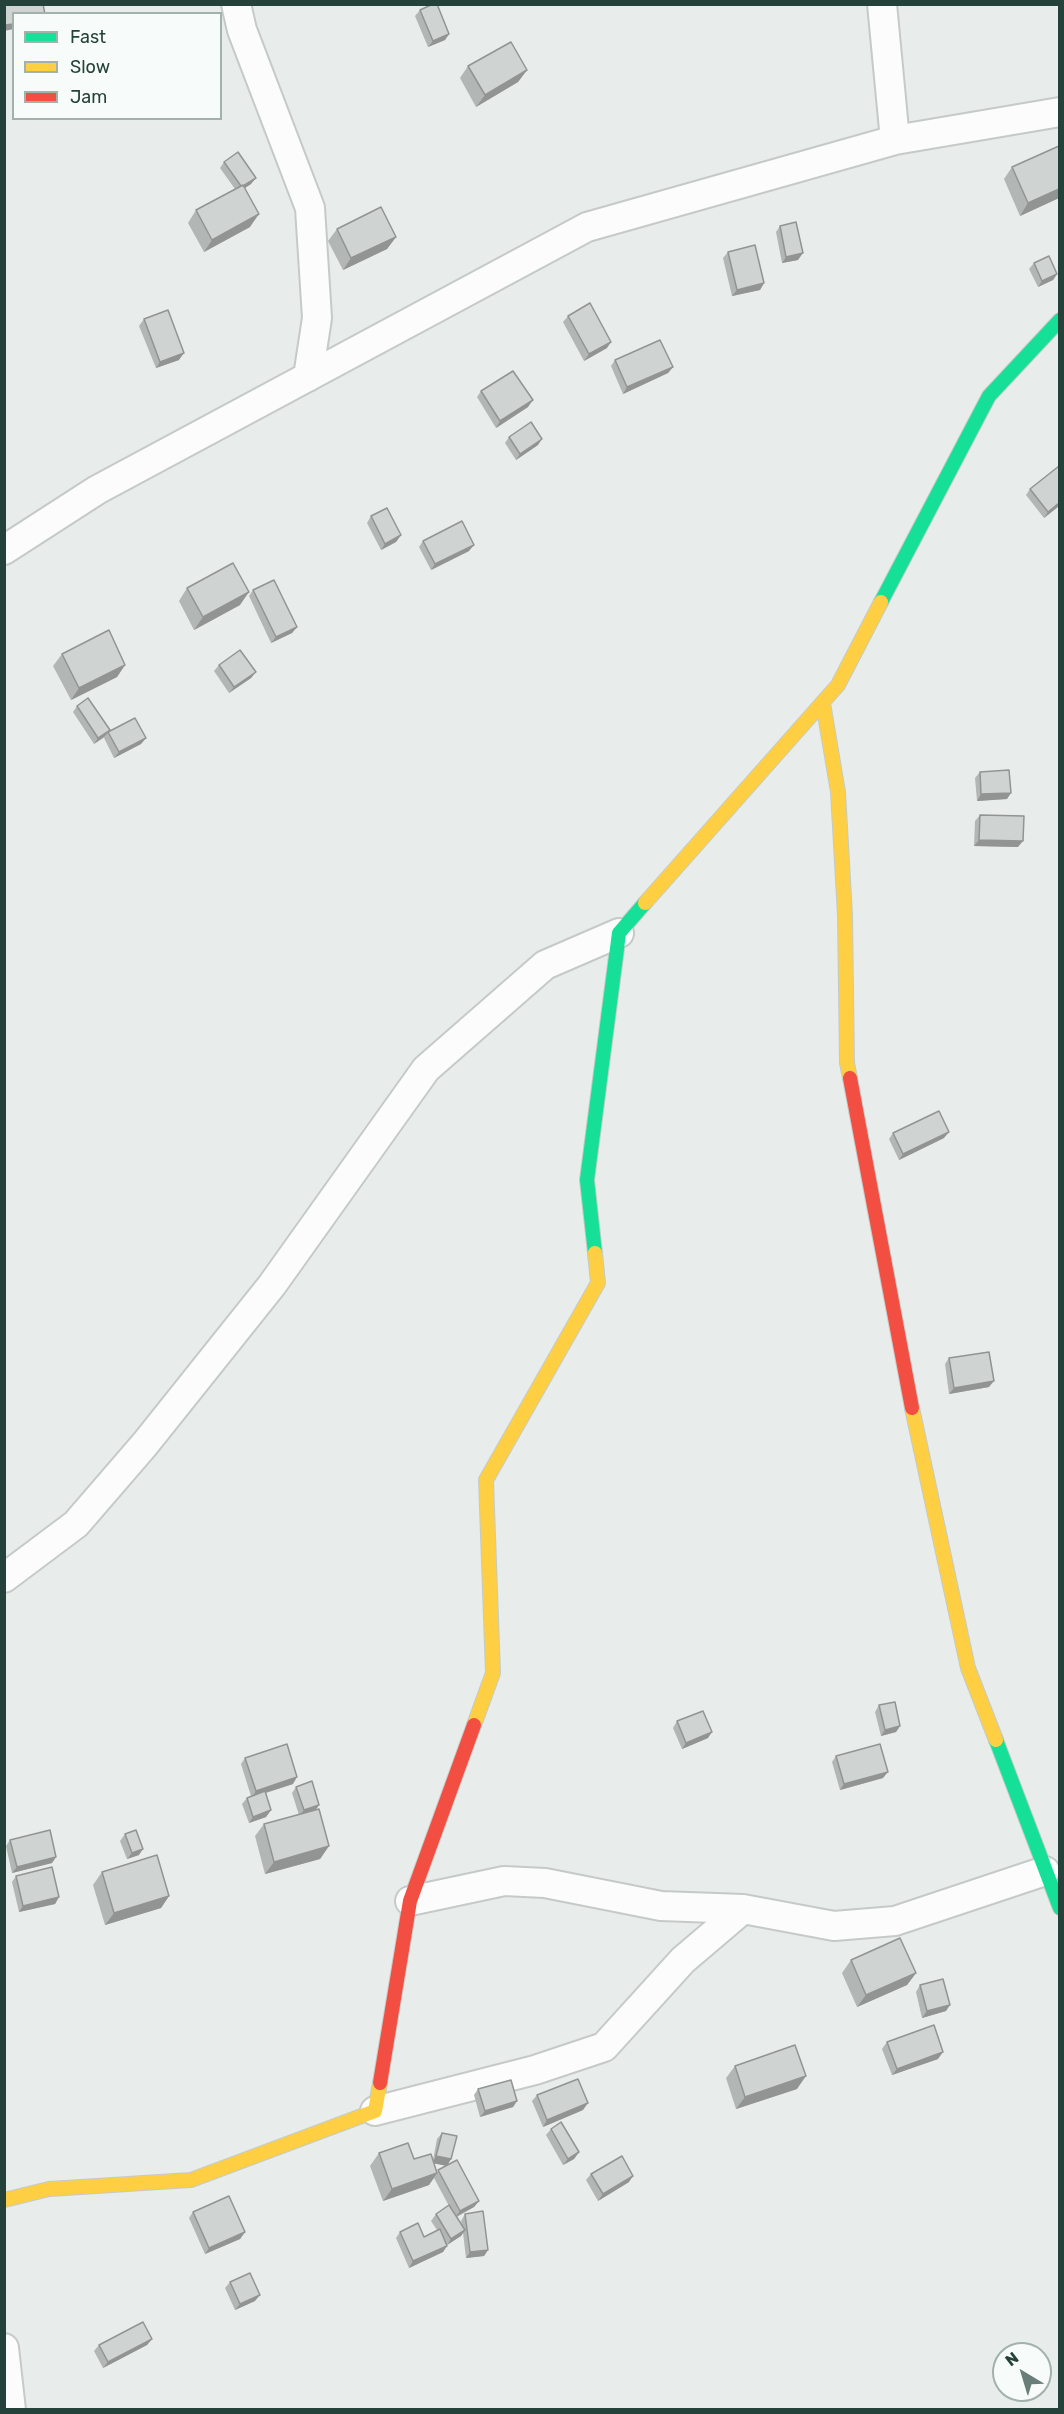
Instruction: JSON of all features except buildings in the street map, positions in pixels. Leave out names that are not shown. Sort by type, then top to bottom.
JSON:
[{"type":"street","points":[[236,4],[242,30],[310,208],[317,318],[308,377]]},
{"type":"street","points":[[882,4],[895,140]]},
{"type":"street","points":[[4,550],[97,490],[587,227],[895,140],[1059,112]]},
{"type":"street","points":[[4,1578],[76,1524],[145,1444],[272,1285],[426,1069],[544,965],[619,933],[838,685],[989,396],[1059,320]]},
{"type":"street","points":[[823,702],[838,792],[845,915],[847,1063],[914,1418],[968,1668],[1059,1908]]},
{"type":"street","points":[[375,2112],[410,1901],[493,1673],[486,1480],[598,1283],[587,1180],[619,933]]},
{"type":"street","points":[[410,1901],[504,1881],[545,1883],[661,1906],[743,1909],[834,1926],[895,1921],[1045,1871]]},
{"type":"street","points":[[4,2200],[49,2189],[191,2180],[375,2112],[535,2070],[604,2047],[683,1960],[743,1909]]},
{"type":"street","points":[[4,2349],[11,2409]]},
{"type":"traffic: fast","points":[[881,602],[989,396],[1060,320]]},
{"type":"traffic: fast","points":[[595,1253],[587,1180],[619,933],[645,903]]},
{"type":"traffic: fast","points":[[996,1740],[1060,1908]]},
{"type":"traffic: slow","points":[[645,903],[838,685],[881,602]]},
{"type":"traffic: slow","points":[[823,703],[838,792],[845,915],[847,1063],[850,1078]]},
{"type":"traffic: slow","points":[[474,1725],[493,1673],[486,1480],[598,1283],[595,1253]]},
{"type":"traffic: slow","points":[[912,1408],[968,1668],[996,1740]]},
{"type":"traffic: slow","points":[[4,2200],[49,2189],[191,2180],[375,2111],[380,2083]]},
{"type":"traffic: jam","points":[[850,1078],[912,1408]]},
{"type":"traffic: jam","points":[[380,2083],[410,1901],[474,1725]]}]
